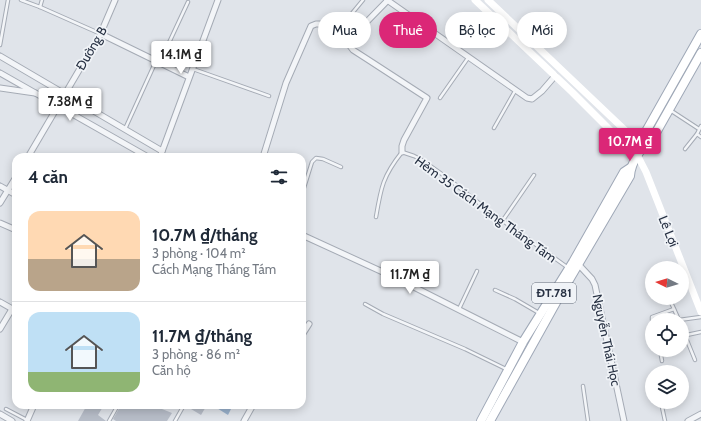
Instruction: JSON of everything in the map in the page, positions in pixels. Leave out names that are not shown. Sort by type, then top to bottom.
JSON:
[{"type":"main road","points":[[638,156],[643,146],[644,135],[701,34]]},
{"type":"main road","points":[[643,146],[653,138],[701,53]]},
{"type":"main road","name":"ĐT.781","points":[[490,421],[624,172],[630,168],[638,156]]},
{"type":"main road","name":"ĐT.781","points":[[481,421],[523,342],[574,265]]},
{"type":"main road","points":[[508,370],[516,374]]},
{"type":"street","name":"Đường B","points":[[30,153],[101,34],[114,0]]},
{"type":"street","points":[[0,56],[64,95],[162,151],[218,0]]},
{"type":"street","points":[[371,17],[388,0],[527,98],[532,99],[542,91],[555,76]]},
{"type":"street","points":[[474,0],[488,12]]},
{"type":"street","name":"Lê Lợi","points":[[488,0],[629,134],[631,143],[646,172],[701,312]]},
{"type":"street","points":[[492,12],[496,7]]},
{"type":"street","points":[[264,153],[289,74],[311,26],[318,24]]},
{"type":"street","points":[[509,32],[623,143],[631,143]]},
{"type":"street","points":[[101,34],[189,77]]},
{"type":"street","points":[[352,48],[427,98],[404,140],[402,152]]},
{"type":"street","points":[[0,73],[141,153]]},
{"type":"street","points":[[572,92],[578,84]]},
{"type":"street","points":[[0,88],[38,94]]},
{"type":"street","points":[[0,203],[12,184]]},
{"type":"street","points":[[0,186],[12,193]]},
{"type":"street","points":[[0,223],[12,228]]},
{"type":"street","points":[[306,237],[398,279],[523,342]]},
{"type":"street","name":"Nguyễn Thái Học","points":[[574,265],[592,279],[595,285],[624,421]]},
{"type":"street","points":[[0,302],[12,309]]},
{"type":"street","points":[[0,329],[12,313]]},
{"type":"street","points":[[306,329],[309,324]]},
{"type":"street","points":[[27,421],[32,409]]},
{"type":"street","points":[[244,421],[251,409]]},
{"type":"street","points":[[0,414],[12,421]]},
{"type":"street","points":[[688,421],[701,414]]},
{"type":"lane","points":[[0,45],[8,0]]},
{"type":"lane","points":[[21,0],[101,34]]},
{"type":"lane","points":[[40,7],[42,0]]},
{"type":"lane","points":[[353,12],[363,0]]},
{"type":"lane","points":[[124,130],[188,2]]},
{"type":"lane","points":[[440,98],[468,57]]},
{"type":"lane","points":[[193,68],[269,96]]},
{"type":"lane","points":[[494,128],[515,91]]},
{"type":"lane","points":[[670,110],[700,128],[685,149]]},
{"type":"lane","points":[[697,134],[701,137]]},
{"type":"lane","points":[[376,217],[384,178],[394,161],[402,152]]},
{"type":"lane","name":"Hẻm 35 Cách Mạng Tháng Tám","points":[[402,152],[422,160],[446,176],[489,211],[528,239],[574,265]]},
{"type":"lane","points":[[306,181],[312,162],[316,158],[341,166]]},
{"type":"lane","points":[[503,220],[534,175]]},
{"type":"lane","points":[[459,310],[477,271]]},
{"type":"lane","points":[[495,290],[516,299],[541,314]]},
{"type":"lane","points":[[365,304],[383,314],[465,349],[508,370]]},
{"type":"lane","points":[[672,305],[676,313]]},
{"type":"lane","points":[[662,313],[674,309]]},
{"type":"lane","points":[[689,319],[701,317]]},
{"type":"lane","points":[[689,334],[701,332]]},
{"type":"lane","points":[[689,348],[695,360]]},
{"type":"lane","points":[[661,357],[662,361]]},
{"type":"lane","points":[[583,386],[588,421]]},
{"type":"lane","points":[[6,409],[27,421]]},
{"type":"lane","points":[[109,421],[116,409]]},
{"type":"lane","points":[[175,421],[182,409]]},
{"type":"lane","points":[[662,409],[665,421]]},
{"type":"water","points":[[218,409],[231,409],[228,415]]},
{"type":"building","points":[[85,409],[102,409],[98,415],[106,421],[78,421]]},
{"type":"building","points":[[119,409],[162,409],[172,413],[167,421],[116,421],[113,419]]},
{"type":"building","points":[[191,409],[205,409],[201,415]]}]
